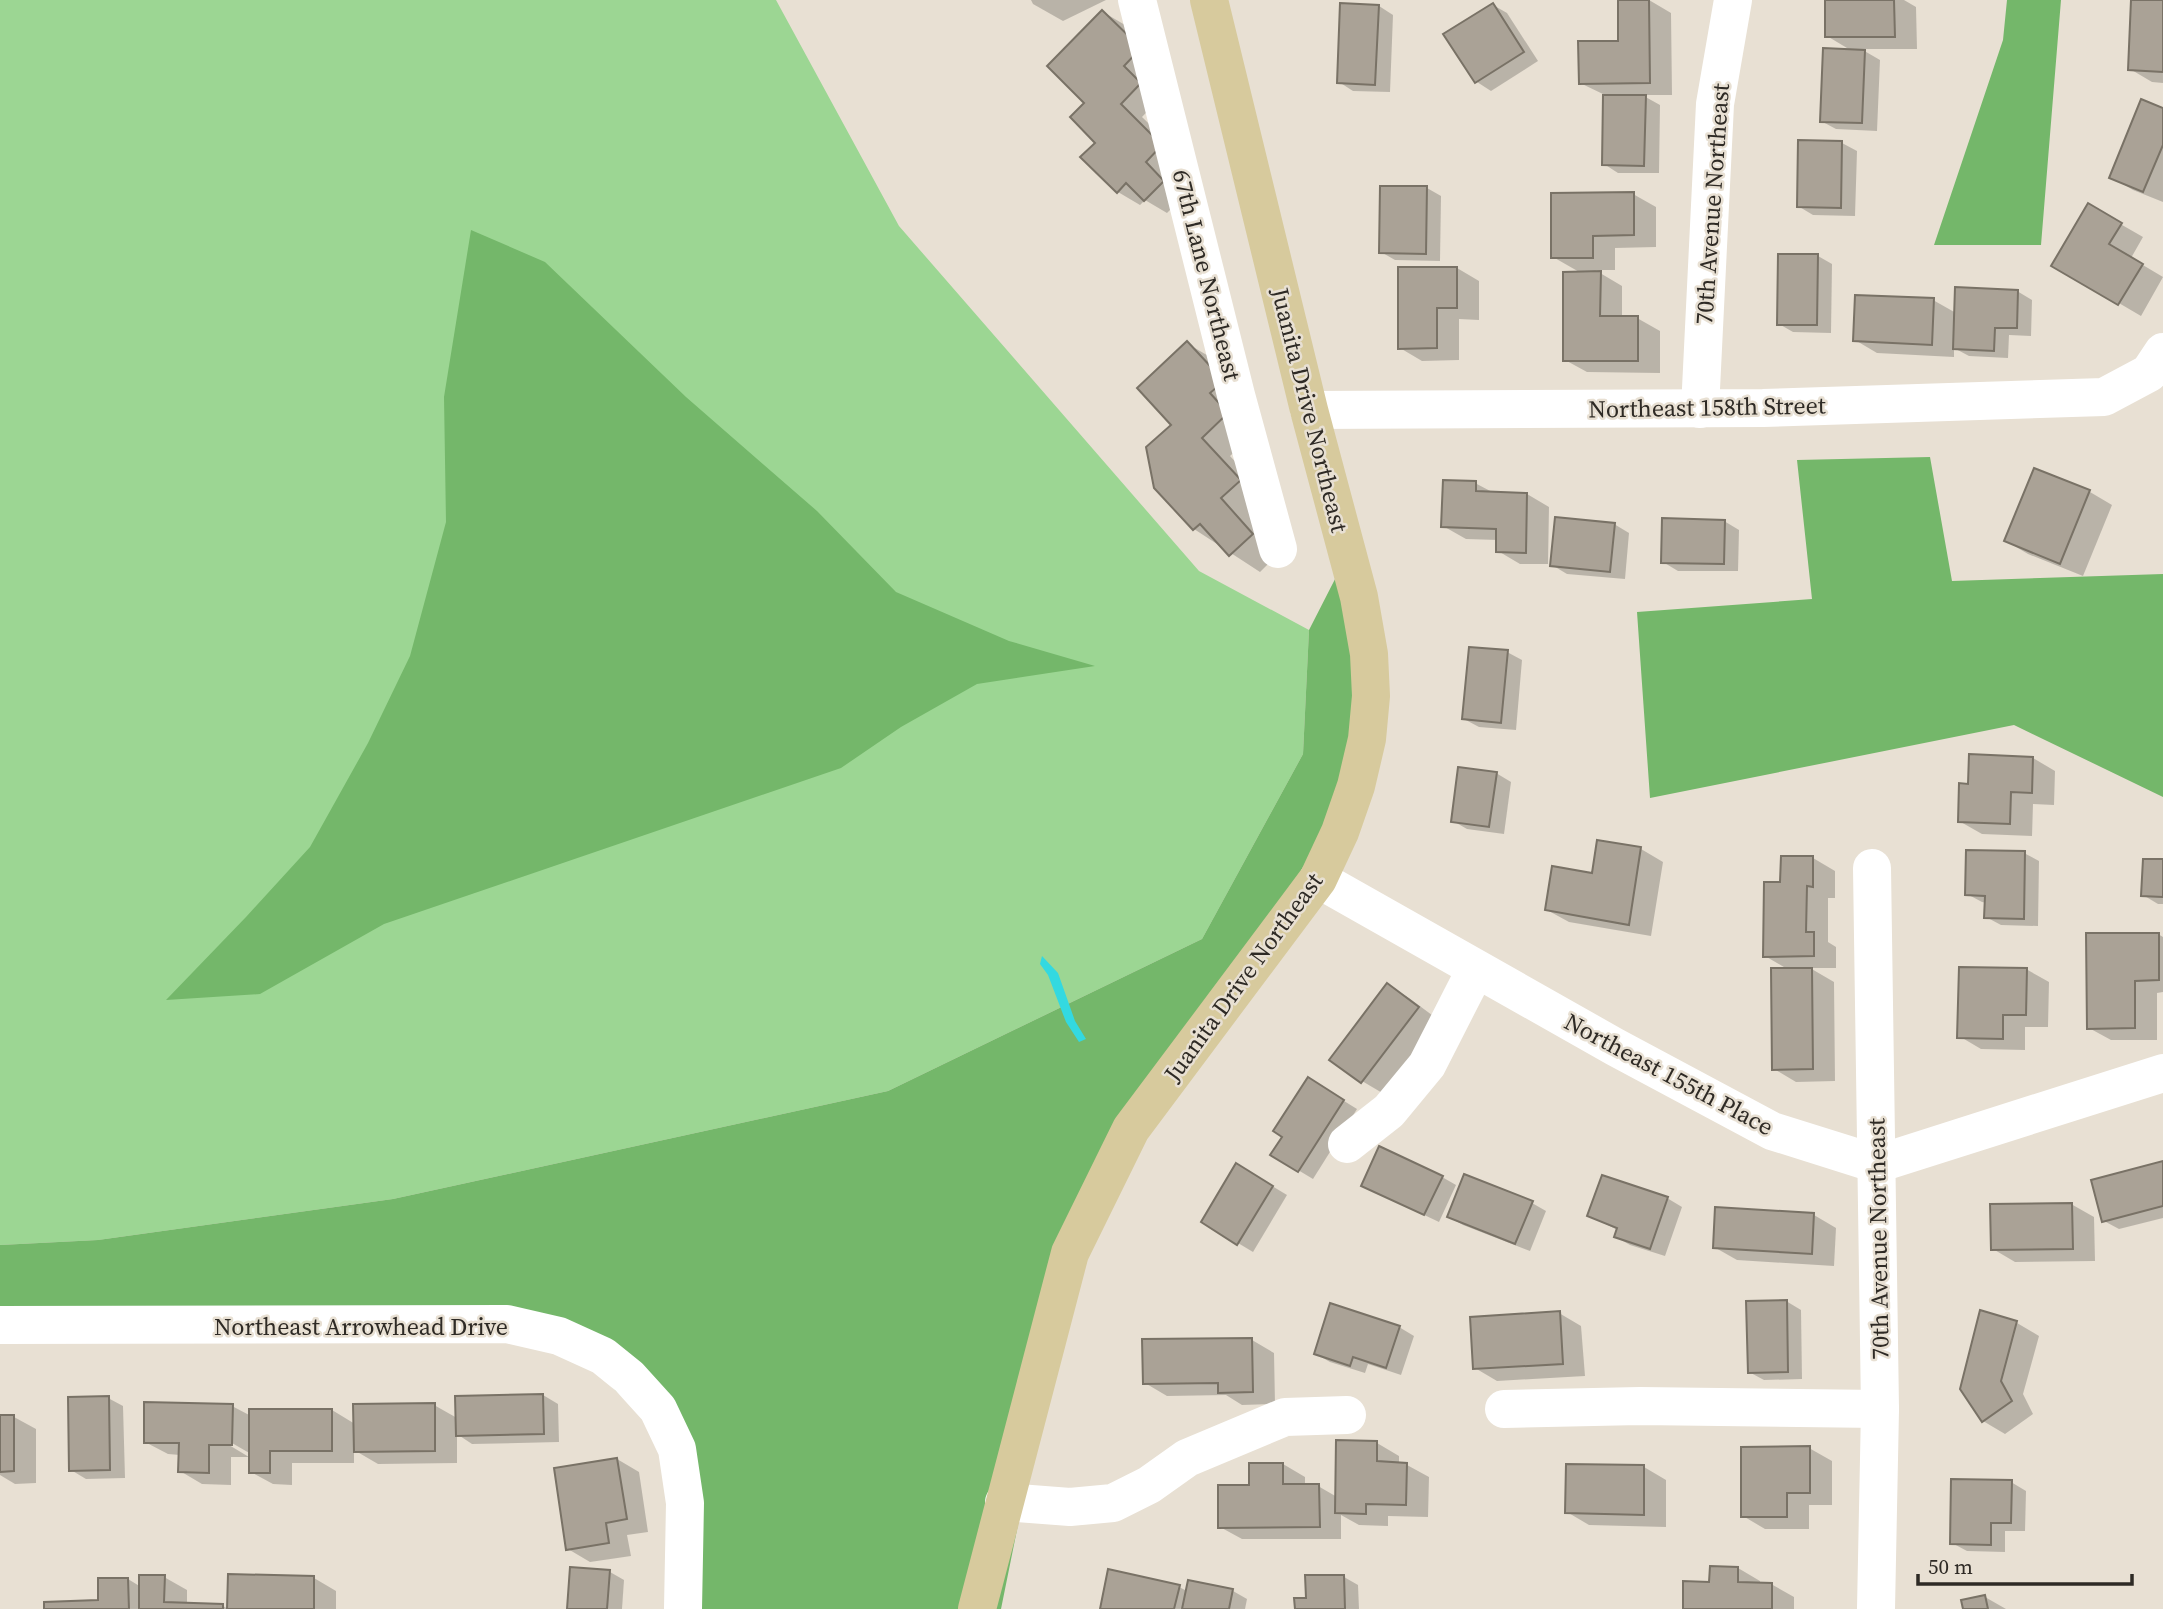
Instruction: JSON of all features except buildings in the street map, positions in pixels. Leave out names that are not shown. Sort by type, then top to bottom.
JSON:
[{"type":"main road","name":"Juanita Drive Northeast","points":[[977,1609],[1070,1254],[1131,1129],[1318,879],[1340,832],[1356,786],[1367,739],[1371,696],[1370,654],[1359,597],[1309,410],[1209,0]]},
{"type":"street","name":"67th Lane Northeast","points":[[1137,0],[1278,549]]},
{"type":"street","name":"70th Avenue Northeast","points":[[1700,409],[1715,104],[1733,0]]},
{"type":"street","name":"Northeast 158th Street","points":[[1309,410],[1700,409],[2104,397],[2149,373],[2163,352]]},
{"type":"street","name":"70th Avenue Northeast","points":[[1872,868],[1880,1409],[1876,1609]]},
{"type":"street","name":"Northeast 155th Place","points":[[1318,879],[1772,1131],[1877,1164]]},
{"type":"street","points":[[1347,1144],[1389,1111],[1427,1065],[1476,969]]},
{"type":"street","points":[[1877,1164],[2163,1073]]},
{"type":"street","name":"Northeast Arrowhead Drive","points":[[0,1325],[507,1324],[559,1336],[603,1356],[629,1377],[658,1409],[677,1449],[685,1503],[683,1609]]},
{"type":"street","points":[[1504,1409],[1640,1406],[1880,1409]]},
{"type":"street","points":[[1004,1502],[1070,1507],[1113,1503],[1149,1485],[1187,1458],[1285,1417],[1347,1415]]},
{"type":"green space","points":[[0,0],[776,0],[899,226],[1199,571],[1309,630],[1303,754],[1202,939],[888,1091],[393,1199],[98,1240],[0,1245]]},
{"type":"green space","points":[[2007,0],[2061,0],[2041,245],[1934,245],[2003,40]]},
{"type":"green space","points":[[471,230],[545,262],[686,397],[817,511],[896,592],[1009,641],[1095,666],[977,684],[901,727],[841,768],[384,924],[260,994],[166,1000],[310,847],[368,743],[410,656],[446,522],[444,397]]},
{"type":"green space","points":[[1930,457],[1952,581],[2163,574],[2163,797],[2014,725],[1650,798],[1637,612],[1812,599],[1797,460]]},
{"type":"green space","points":[[1355,540],[1377,768],[1131,1129],[1082,1254],[1022,1505],[1001,1609],[683,1609],[677,1449],[559,1336],[0,1325],[0,1245],[98,1240],[393,1199],[888,1091],[1202,939],[1303,754],[1309,630]]},
{"type":"water","points":[[1042,956],[1058,973],[1075,1021],[1086,1039],[1079,1042],[1066,1022],[1048,975],[1040,964]]}]
